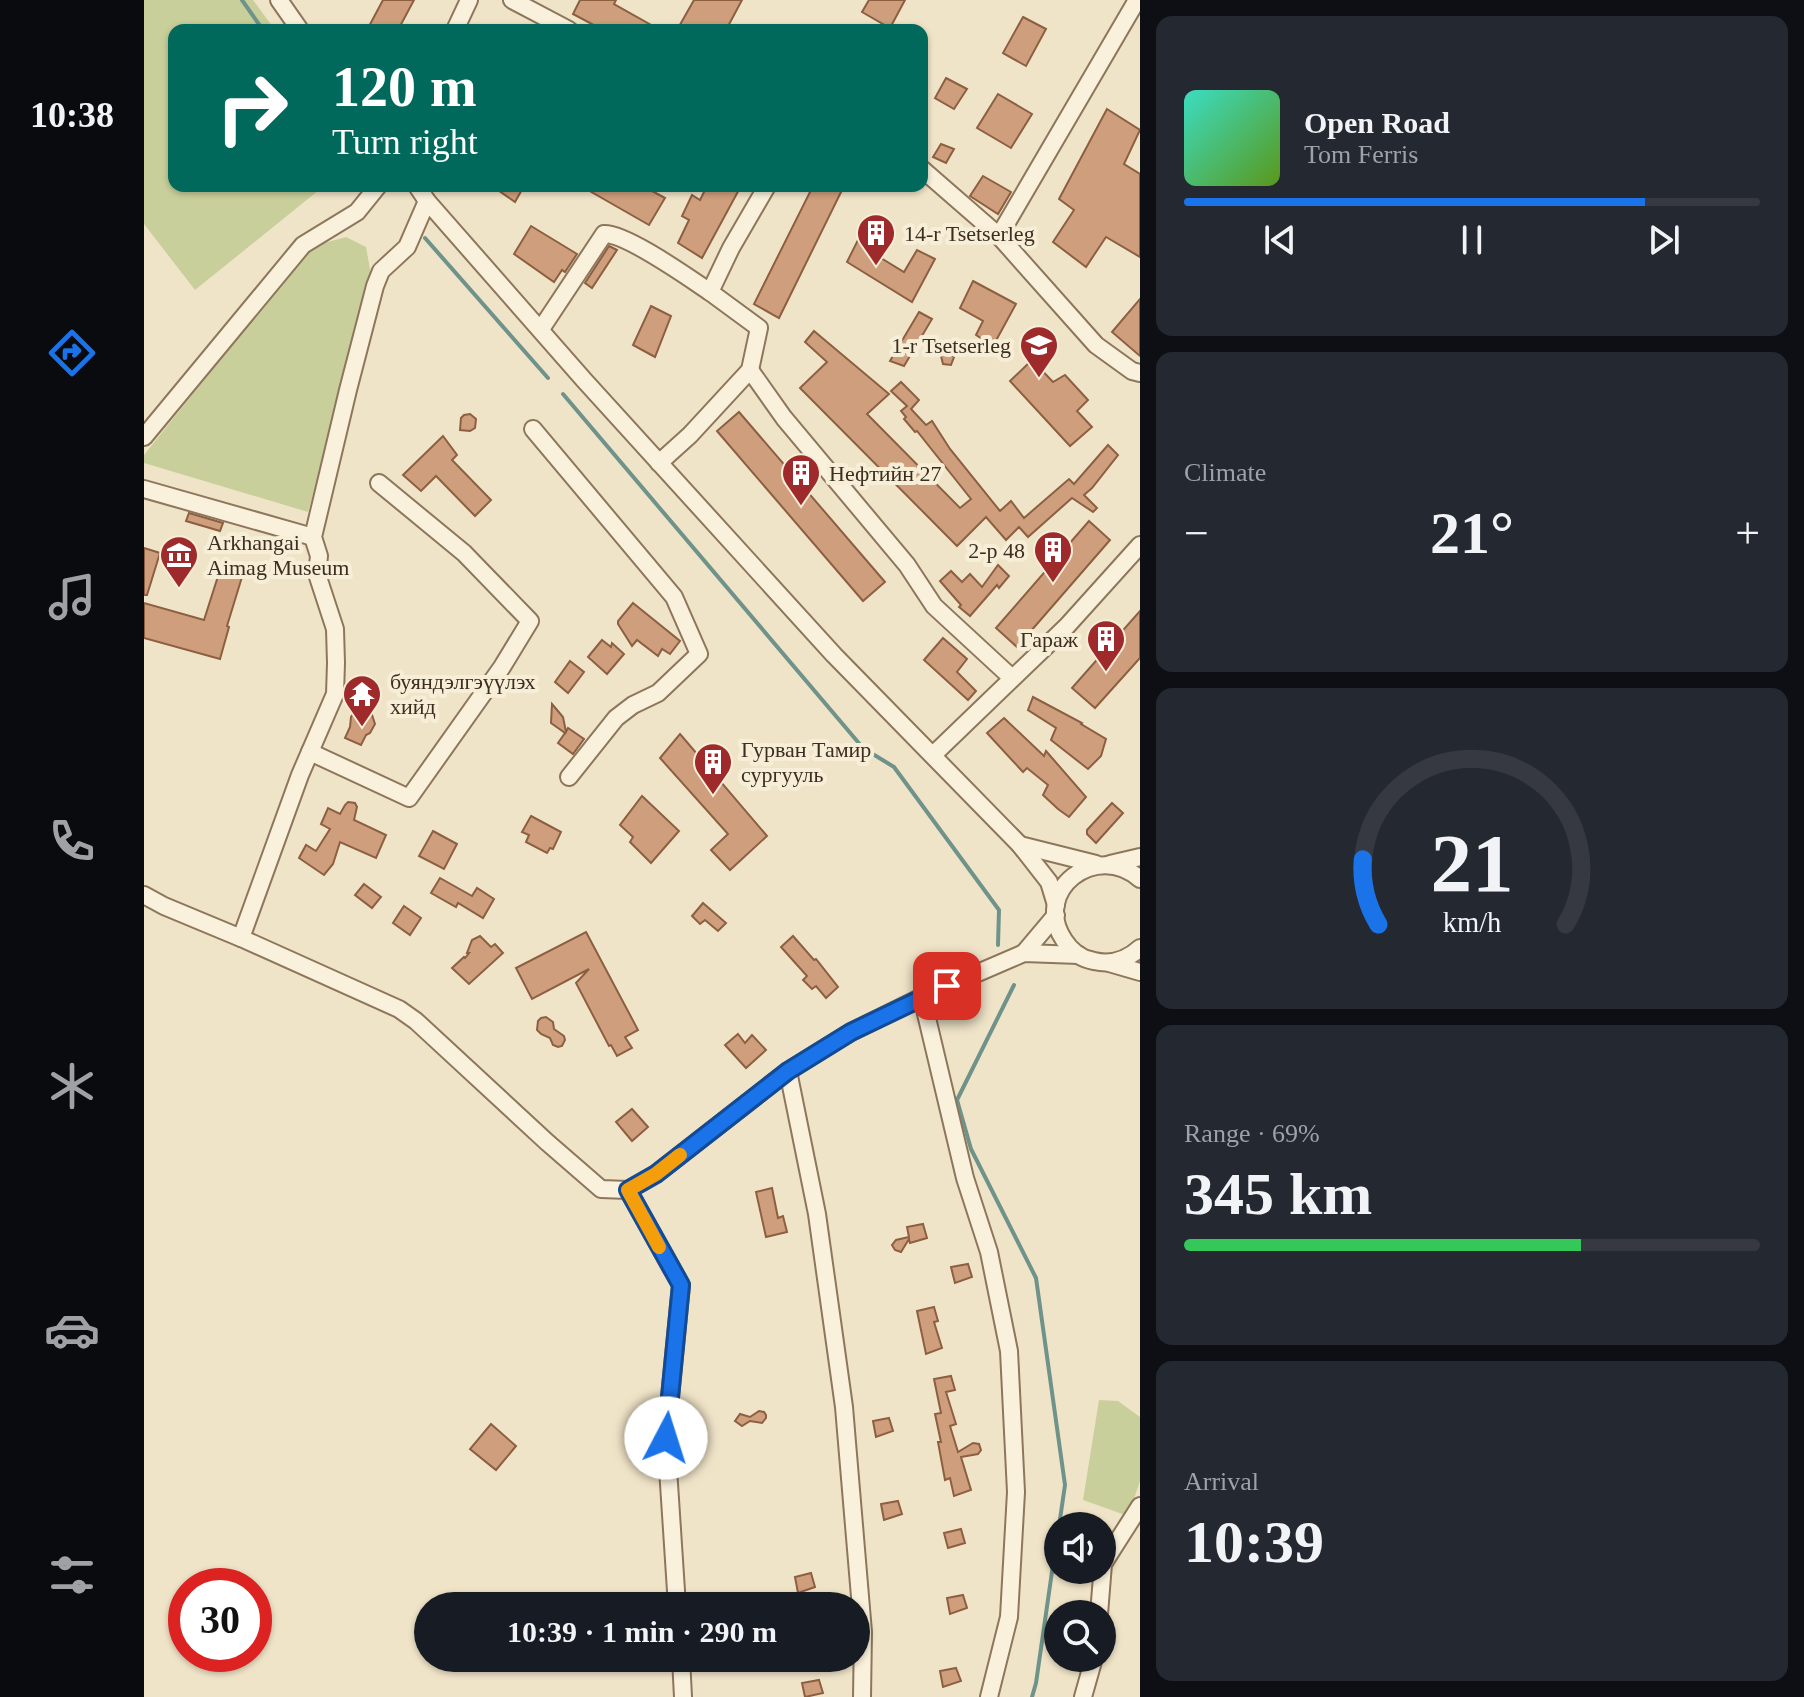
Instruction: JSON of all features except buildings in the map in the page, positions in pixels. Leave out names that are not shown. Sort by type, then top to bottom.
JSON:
[{"type":"street","points":[[279,0],[296,24]]},
{"type":"street","points":[[458,24],[469,0]]},
{"type":"street","points":[[512,0],[558,24]]},
{"type":"street","points":[[999,236],[1137,0]]},
{"type":"street","points":[[928,174],[999,236],[1096,345],[1132,371],[1140,373]]},
{"type":"street","points":[[144,437],[303,245],[357,212],[373,192]]},
{"type":"street","points":[[421,192],[659,463],[834,655],[1020,845],[1049,882],[1060,934],[1065,942],[1088,960],[1140,972]]},
{"type":"street","points":[[710,292],[764,192]]},
{"type":"street","points":[[241,938],[310,752],[335,694],[335,629],[317,574],[319,556],[313,537],[375,286],[381,271],[407,247],[427,201]]},
{"type":"street","points":[[541,329],[604,234],[612,234],[650,254],[759,328],[750,370],[690,435],[659,463]]},
{"type":"street","points":[[750,370],[784,418],[907,565],[934,606],[1012,678]]},
{"type":"street","points":[[533,429],[674,597],[699,654],[658,693],[633,705],[616,718],[569,777]]},
{"type":"street","points":[[310,752],[409,798],[502,667],[530,621],[464,553],[379,483]]},
{"type":"street","points":[[144,489],[313,537]]},
{"type":"street","points":[[933,755],[1067,626],[1140,545]]},
{"type":"street","points":[[1020,845],[1130,871],[1140,879]]},
{"type":"street","points":[[1024,953],[1056,910],[1064,886],[1079,871],[1140,857]]},
{"type":"street","points":[[144,895],[399,1009],[601,1189],[628,1190],[656,1174],[788,1071],[851,1032],[922,997],[1024,953],[1079,955]]},
{"type":"street","points":[[1108,963],[1128,957],[1140,948]]},
{"type":"street","points":[[922,997],[965,1178],[989,1252],[1009,1351],[1016,1492],[1009,1617],[989,1697]]},
{"type":"street","points":[[788,1071],[817,1214],[844,1407],[863,1632],[862,1697]]},
{"type":"street","points":[[628,1190],[681,1285],[666,1438],[676,1592]]},
{"type":"street","points":[[1100,1600],[1103,1564],[1140,1506]]},
{"type":"street","points":[[682,1672],[683,1697]]},
{"type":"street","points":[[1083,1697],[1090,1672]]},
{"type":"green space","points":[[144,0],[253,0],[271,24],[168,24],[168,192],[317,192],[195,290],[144,224]]},
{"type":"green space","points":[[346,237],[366,247],[374,291],[367,299],[308,512],[144,463],[144,455],[303,256],[302,249]]},
{"type":"green space","points":[[1099,1400],[1118,1401],[1140,1417],[1140,1481],[1128,1516],[1083,1500]]},
{"type":"waterway","points":[[242,0],[259,24]]},
{"type":"waterway","points":[[425,238],[548,378]]},
{"type":"waterway","points":[[563,394],[863,748],[894,767],[999,910],[998,945]]},
{"type":"waterway","points":[[1014,985],[957,1100],[971,1149],[1036,1278],[1065,1485],[1061,1512]]},
{"type":"waterway","points":[[1032,1697],[1050,1584]]},
{"type":"slow traffic","points":[[659,1247],[628,1190],[680,1155]]},
{"type":"place","name":"14-r Tsetserleg","points":[[876,267]]},
{"type":"place","name":"1-r Tsetserleg","points":[[1039,379]]},
{"type":"place","name":"Нефтийн 27","points":[[801,507]]},
{"type":"place","name":"2-р 48","points":[[1053,584]]},
{"type":"place","name":"Arkhangai Aimag Museum","points":[[179,589]]},
{"type":"place","name":"Гараж","points":[[1106,673]]},
{"type":"place","name":"буяндэлгэүүлэх хийд","points":[[362,728]]},
{"type":"place","name":"Гурван Тамир сургууль","points":[[713,796]]},
{"type":"route","points":[[666,1438],[681,1285],[628,1190],[656,1174],[788,1071],[851,1032],[947,986]]}]
